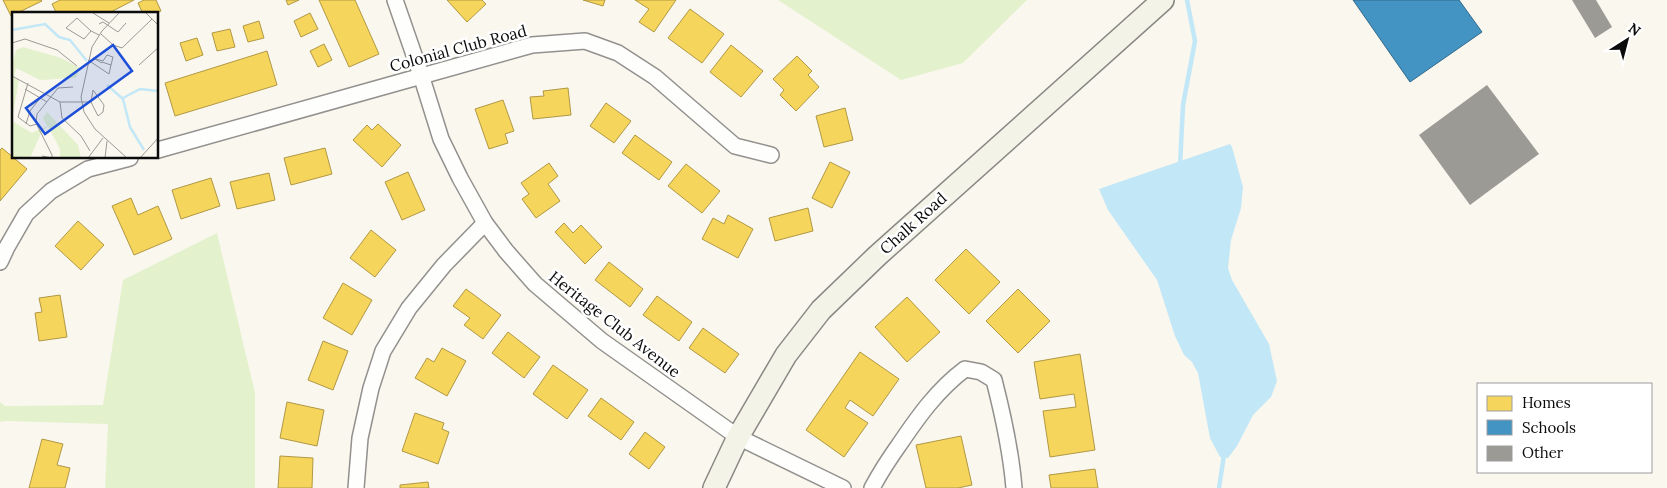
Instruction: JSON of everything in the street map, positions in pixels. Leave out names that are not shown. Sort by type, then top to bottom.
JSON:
[{"type":"street","name":"Heritage Club Avenue","points":[[395,0],[441,139],[485,223],[506,252],[543,291],[602,341],[738,437],[844,488]]},
{"type":"street","name":"Chalk Road","points":[[714,488],[738,437],[786,355],[821,310],[884,249],[1163,0]]},
{"type":"street","name":"Colonial Club Road","points":[[159,150],[532,45],[585,41],[618,53],[655,78],[735,146],[771,155]]},
{"type":"street","points":[[0,262],[26,214],[51,191],[88,169],[126,159]]},
{"type":"street","points":[[356,488],[360,438],[371,388],[383,351],[409,308],[444,264],[485,223]]},
{"type":"street","points":[[872,488],[920,413],[951,380],[964,370],[981,372],[994,380],[1004,423],[1014,488]]},
{"type":"green space","points":[[778,0],[1027,0],[963,63],[901,80]]},
{"type":"green space","points":[[217,233],[255,393],[255,488],[105,488],[108,424],[0,422],[0,402],[5,406],[103,405],[123,280]]},
{"type":"water","points":[[1230,144],[1243,187],[1241,208],[1231,240],[1228,268],[1232,280],[1269,344],[1277,381],[1271,397],[1253,415],[1237,446],[1228,458],[1220,457],[1210,438],[1198,373],[1192,362],[1184,355],[1175,336],[1157,280],[1108,210],[1099,189]]},
{"type":"building: Homes","points":[[3,0],[42,1],[19,12],[12,12],[11,16]]},
{"type":"building: Homes","points":[[60,0],[134,0],[111,12],[56,12],[52,4]]},
{"type":"building: Homes","points":[[144,0],[156,0],[161,11],[142,12],[138,3]]},
{"type":"building: Homes","points":[[286,0],[299,0],[288,5]]},
{"type":"building: Homes","points":[[319,0],[355,0],[379,54],[349,67]]},
{"type":"building: Homes","points":[[447,0],[482,0],[486,4],[467,22]]},
{"type":"building: Homes","points":[[583,0],[605,0],[603,6]]},
{"type":"building: Homes","points":[[635,0],[676,0],[654,32],[639,22],[649,9]]},
{"type":"building: Homes","points":[[690,9],[724,34],[702,63],[668,38]]},
{"type":"building: Homes","points":[[310,13],[318,29],[301,37],[294,21]]},
{"type":"building: Homes","points":[[259,21],[264,38],[248,42],[243,26]]},
{"type":"building: Homes","points":[[230,29],[235,47],[217,51],[212,33]]},
{"type":"building: Homes","points":[[197,38],[203,55],[186,61],[180,43]]},
{"type":"building: Homes","points":[[324,44],[332,60],[318,67],[310,51]]},
{"type":"building: Homes","points":[[731,45],[763,71],[741,97],[710,72]]},
{"type":"building: Homes","points":[[267,51],[277,85],[175,116],[165,83]]},
{"type":"building: Homes","points":[[797,56],[812,71],[808,75],[819,87],[796,111],[780,95],[784,90],[773,79]]},
{"type":"building: Homes","points":[[568,88],[571,115],[533,119],[530,97],[544,96],[543,91]]},
{"type":"building: Homes","points":[[503,100],[514,131],[505,134],[508,143],[489,149],[475,109]]},
{"type":"building: Homes","points":[[606,103],[631,121],[614,143],[590,126]]},
{"type":"building: Homes","points":[[845,108],[853,140],[824,147],[816,116]]},
{"type":"building: Homes","points":[[378,124],[401,145],[382,167],[353,140],[367,125],[372,130]]},
{"type":"building: Homes","points":[[635,135],[672,162],[659,180],[622,153]]},
{"type":"building: Homes","points":[[2,148],[12,156],[12,159],[15,159],[27,169],[0,201],[0,150]]},
{"type":"building: Homes","points":[[325,148],[332,174],[291,185],[284,158]]},
{"type":"building: Homes","points":[[830,162],[850,172],[832,208],[812,198]]},
{"type":"building: Homes","points":[[549,163],[558,176],[548,184],[560,201],[536,218],[522,199],[529,194],[521,183]]},
{"type":"building: Homes","points":[[686,164],[720,191],[702,213],[668,186]]},
{"type":"building: Homes","points":[[408,172],[425,210],[402,220],[385,182]]},
{"type":"building: Homes","points":[[269,173],[275,200],[237,209],[230,182]]},
{"type":"building: Homes","points":[[211,178],[220,206],[181,219],[172,190]]},
{"type":"building: Homes","points":[[131,198],[138,215],[158,206],[172,239],[134,255],[112,206]]},
{"type":"building: Homes","points":[[808,208],[813,231],[775,241],[769,218]]},
{"type":"building: Homes","points":[[728,215],[753,229],[738,258],[702,239],[713,218],[724,224]]},
{"type":"building: Homes","points":[[78,221],[104,245],[81,270],[55,246]]},
{"type":"building: Homes","points":[[564,223],[573,233],[581,225],[602,247],[585,264],[555,232]]},
{"type":"building: Homes","points":[[371,230],[396,250],[375,277],[350,258]]},
{"type":"building: Homes","points":[[966,249],[1000,282],[969,314],[935,280]]},
{"type":"building: Homes","points":[[609,262],[643,289],[630,307],[595,280]]},
{"type":"building: Homes","points":[[343,283],[372,300],[352,335],[323,318]]},
{"type":"building: Homes","points":[[466,289],[501,315],[483,339],[464,325],[470,318],[453,306]]},
{"type":"building: Homes","points":[[1018,289],[1050,321],[1018,353],[986,321]]},
{"type":"building: Homes","points":[[60,295],[67,337],[39,341],[35,313],[42,312],[39,298]]},
{"type":"building: Homes","points":[[657,296],[692,322],[679,341],[643,315]]},
{"type":"building: Homes","points":[[907,297],[940,332],[907,362],[875,327]]},
{"type":"building: Homes","points":[[703,328],[739,354],[725,373],[689,348]]},
{"type":"building: Homes","points":[[508,332],[540,357],[524,378],[492,353]]},
{"type":"building: Homes","points":[[323,341],[348,351],[333,390],[308,380]]},
{"type":"building: Homes","points":[[442,348],[466,361],[447,396],[415,378],[427,358],[434,362]]},
{"type":"building: Homes","points":[[860,352],[899,379],[873,416],[850,400],[845,408],[868,423],[844,457],[806,430]]},
{"type":"building: Homes","points":[[1080,354],[1095,450],[1050,457],[1043,411],[1076,407],[1074,394],[1040,399],[1034,362]]},
{"type":"building: Homes","points":[[553,365],[588,390],[567,419],[533,394]]},
{"type":"building: Homes","points":[[601,398],[634,422],[621,440],[588,416]]},
{"type":"building: Homes","points":[[287,402],[324,410],[317,446],[280,438]]},
{"type":"building: Homes","points":[[415,413],[444,423],[442,429],[449,432],[438,464],[402,451]]},
{"type":"building: Homes","points":[[645,432],[665,447],[649,469],[629,454]]},
{"type":"building: Homes","points":[[961,436],[972,485],[958,488],[926,488],[916,445]]},
{"type":"building: Homes","points":[[42,439],[63,444],[57,465],[70,468],[65,488],[29,488]]},
{"type":"building: Homes","points":[[280,456],[313,458],[312,488],[278,488]]},
{"type":"building: Homes","points":[[1095,469],[1098,488],[1051,488],[1049,475]]},
{"type":"building: Homes","points":[[428,482],[429,488],[400,488],[400,485]]},
{"type":"building: Schools","points":[[1353,0],[1459,0],[1482,32],[1410,82]]},
{"type":"building: Other","points":[[1572,0],[1596,0],[1612,27],[1595,38]]},
{"type":"building: Other","points":[[1487,85],[1539,154],[1470,205],[1419,135]]},
{"type":"waterway","points":[[1180,166],[1183,105],[1195,41],[1187,0]]},
{"type":"waterway","points":[[1219,488],[1224,455]]}]
